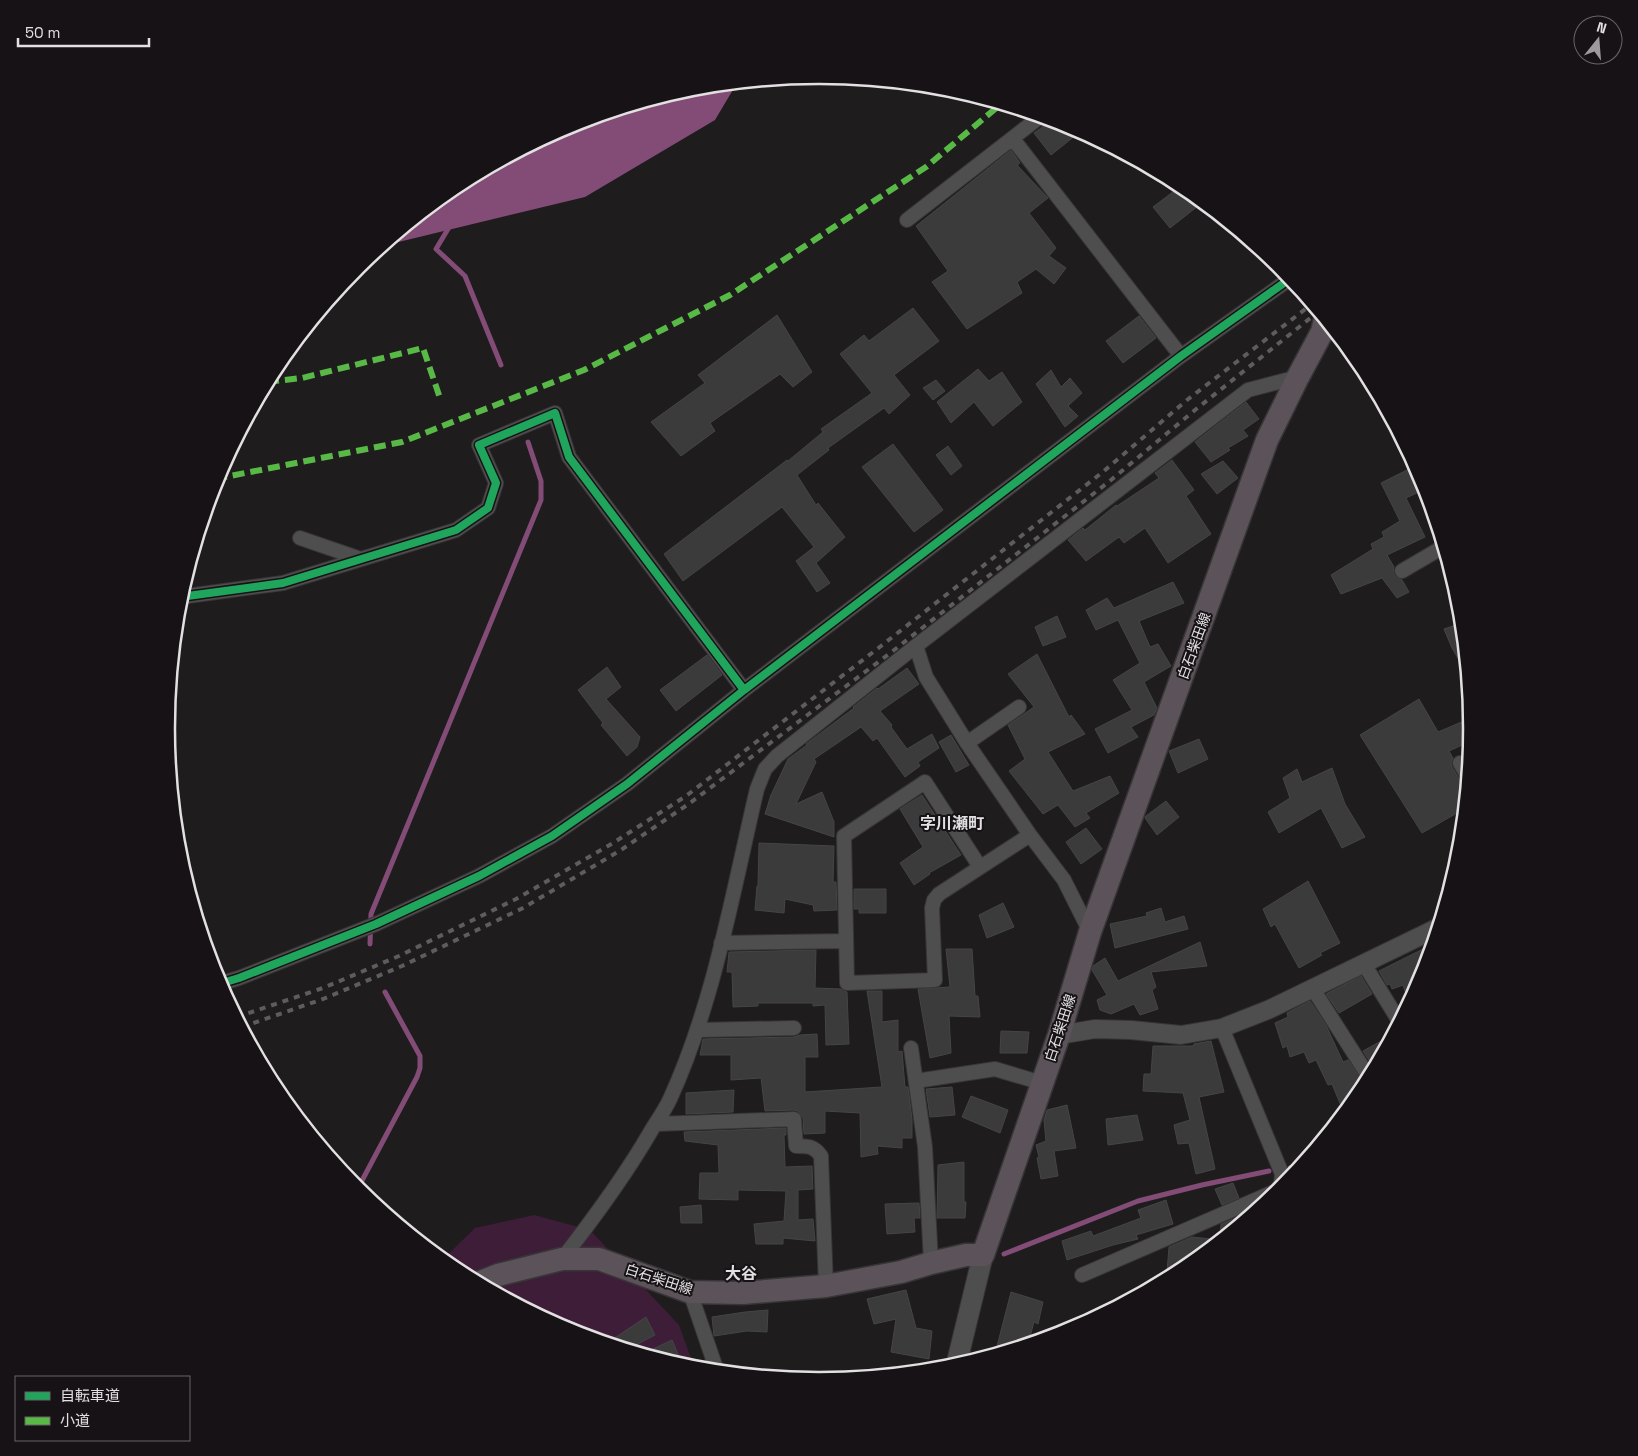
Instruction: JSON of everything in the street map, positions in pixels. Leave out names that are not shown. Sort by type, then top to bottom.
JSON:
[{"type":"main road","name":"白石柴田線","points":[[487,1280],[562,1259],[599,1259],[690,1292],[743,1293],[826,1286],[901,1272],[966,1255],[983,1255],[1059,1035],[1090,932],[1267,440],[1324,328]]},
{"type":"main road","points":[[958,1357],[983,1255]]},
{"type":"street","points":[[907,220],[1035,121]]},
{"type":"street","points":[[1013,139],[1180,356]]},
{"type":"street","points":[[227,982],[376,924],[479,876],[552,836],[627,784],[744,690],[1180,356],[1285,283]]},
{"type":"street","points":[[562,1259],[637,1156],[670,1100],[698,1030],[721,943],[757,789],[765,769],[777,756],[916,646],[1248,390],[1298,377]]},
{"type":"street","points":[[189,596],[282,583],[456,530],[488,508],[496,483],[480,445],[555,413],[569,457],[744,690]]},
{"type":"street","points":[[300,538],[361,559]]},
{"type":"street","points":[[1402,571],[1438,551]]},
{"type":"street","points":[[916,646],[926,677],[967,743],[1030,835],[1064,880],[1090,932]]},
{"type":"street","points":[[967,743],[1018,707]]},
{"type":"street","points":[[980,867],[925,782],[844,836],[847,982],[935,980],[932,908],[934,900],[939,894],[1030,835]]},
{"type":"street","points":[[1059,1035],[1095,1029],[1132,1030],[1181,1035],[1222,1028],[1270,1009],[1430,931]]},
{"type":"street","points":[[721,943],[846,942]]},
{"type":"street","points":[[1364,964],[1396,1016]]},
{"type":"street","points":[[1313,989],[1365,1070]]},
{"type":"street","points":[[698,1030],[794,1028]]},
{"type":"street","points":[[1222,1028],[1282,1177]]},
{"type":"street","points":[[911,1048],[925,1147],[931,1263]]},
{"type":"street","points":[[916,1081],[995,1069],[1042,1083]]},
{"type":"street","points":[[656,1124],[794,1119],[796,1146],[809,1146],[816,1149],[821,1156],[826,1286]]},
{"type":"street","points":[[1082,1275],[1257,1200]]},
{"type":"street","points":[[690,1292],[714,1364]]},
{"type":"shaded area","points":[[733,89],[715,120],[585,197],[396,243],[461,192],[534,150],[612,118],[693,96]]},
{"type":"shaded area","points":[[534,1215],[590,1230],[679,1325],[692,1360],[612,1338],[572,1323],[534,1306],[497,1286],[448,1254],[475,1228]]},
{"type":"building","points":[[1045,125],[1074,137],[1051,155],[1034,133]]},
{"type":"building","points":[[1011,150],[1020,163],[1017,165],[1048,198],[1029,213],[1056,248],[1049,256],[1066,268],[1054,284],[1036,269],[1017,282],[1022,293],[967,329],[932,282],[948,271],[916,226]]},
{"type":"building","points":[[1175,191],[1197,207],[1170,228],[1153,207]]},
{"type":"building","points":[[913,308],[939,341],[894,375],[910,395],[889,414],[884,408],[828,448],[829,450],[797,475],[816,505],[818,503],[845,537],[816,563],[830,583],[817,592],[796,561],[814,547],[782,507],[683,581],[664,554],[788,461],[823,432],[821,429],[872,393],[840,354],[864,335],[869,341]]},
{"type":"building","points":[[777,315],[812,372],[793,387],[780,374],[710,423],[715,431],[681,456],[651,422],[705,383],[698,375]]},
{"type":"building","points":[[1139,316],[1156,338],[1123,363],[1106,341]]},
{"type":"building","points":[[978,369],[989,381],[1002,372],[1022,402],[993,426],[974,402],[951,423],[937,402]]},
{"type":"building","points":[[1051,370],[1061,387],[1070,378],[1082,393],[1068,406],[1078,416],[1065,427],[1036,384]]},
{"type":"building","points":[[936,380],[945,391],[933,400],[923,388]]},
{"type":"building","points":[[1246,402],[1259,419],[1243,430],[1248,436],[1228,448],[1230,450],[1211,462],[1195,442]]},
{"type":"building","points":[[893,444],[943,510],[914,532],[862,467]]},
{"type":"building","points":[[948,446],[962,466],[951,475],[936,455]]},
{"type":"building","points":[[1172,460],[1194,490],[1186,496],[1211,534],[1168,563],[1145,528],[1124,543],[1119,537],[1086,561],[1068,540],[1083,528],[1085,530],[1116,505],[1159,478],[1155,473]]},
{"type":"building","points":[[1223,461],[1238,478],[1217,494],[1201,474]]},
{"type":"building","points":[[1409,469],[1418,492],[1406,498],[1425,537],[1387,555],[1394,567],[1393,572],[1395,576],[1402,580],[1409,592],[1397,598],[1382,578],[1341,594],[1331,575],[1373,549],[1371,544],[1384,537],[1382,532],[1400,521],[1381,483]]},
{"type":"building","points":[[1173,582],[1184,603],[1139,621],[1150,647],[1158,644],[1171,666],[1144,682],[1157,708],[1154,715],[1131,727],[1138,737],[1108,753],[1095,729],[1132,710],[1113,680],[1140,663],[1118,620],[1096,630],[1086,610],[1107,598],[1114,608]]},
{"type":"building","points":[[1057,616],[1066,637],[1043,646],[1035,627]]},
{"type":"building","points":[[1455,625],[1460,661],[1452,648],[1444,629]]},
{"type":"building","points":[[1037,654],[1069,717],[1071,715],[1085,734],[1048,752],[1073,791],[1110,776],[1119,793],[1086,813],[1090,818],[1075,827],[1058,805],[1043,814],[1009,771],[1025,759],[1008,725],[1034,707],[1008,674]]},
{"type":"building","points":[[707,655],[722,675],[676,711],[660,690]]},
{"type":"building","points":[[607,667],[621,687],[606,699],[640,737],[637,747],[627,756],[601,725],[603,723],[578,690]]},
{"type":"building","points":[[907,668],[919,684],[880,711],[892,725],[891,727],[907,749],[932,734],[939,748],[918,762],[920,766],[905,777],[877,738],[873,741],[861,727],[814,759],[816,762],[796,804],[822,792],[834,822],[834,837],[765,814],[771,795],[788,759],[877,688]]},
{"type":"building","points":[[1419,699],[1438,732],[1463,721],[1463,745],[1449,751],[1453,758],[1452,767],[1461,781],[1458,812],[1422,833],[1360,735]]},
{"type":"building","points":[[951,735],[969,765],[956,772],[939,742]]},
{"type":"building","points":[[1199,739],[1208,759],[1178,773],[1169,751]]},
{"type":"building","points":[[1332,768],[1345,804],[1365,837],[1342,848],[1321,808],[1279,833],[1268,812],[1290,798],[1283,778],[1297,769],[1302,782]]},
{"type":"building","points":[[922,795],[961,855],[929,873],[914,885],[900,863],[923,847],[900,809]]},
{"type":"building","points":[[1166,801],[1179,817],[1157,835],[1145,818]]},
{"type":"building","points":[[1086,828],[1102,849],[1081,864],[1066,842]]},
{"type":"building","points":[[759,843],[834,846],[833,882],[836,882],[837,910],[814,911],[813,905],[785,899],[784,913],[755,910],[758,886]]},
{"type":"building","points":[[1308,881],[1340,943],[1320,953],[1322,955],[1299,968],[1275,924],[1271,927],[1263,909]]},
{"type":"building","points":[[854,889],[886,889],[886,913],[859,913],[859,909],[854,909]]},
{"type":"building","points":[[1003,903],[1014,927],[987,938],[979,915]]},
{"type":"building","points":[[1161,908],[1165,922],[1184,916],[1188,929],[1115,948],[1110,924],[1147,916],[1146,913]]},
{"type":"building","points":[[1200,942],[1207,966],[1151,972],[1156,987],[1152,990],[1158,1009],[1140,1015],[1134,1004],[1111,1014],[1100,1010],[1097,1000],[1107,995],[1092,970],[1093,966],[1105,958],[1118,981]]},
{"type":"building","points":[[946,949],[972,949],[975,996],[978,996],[980,1017],[949,1016],[951,1053],[930,1058],[918,989],[950,987]]},
{"type":"building","points":[[1424,949],[1406,993],[1403,985],[1392,989],[1390,984],[1387,985],[1379,971]]},
{"type":"building","points":[[816,950],[815,988],[841,989],[847,992],[849,1044],[826,1045],[825,1005],[813,1006],[813,1003],[758,1003],[758,1006],[733,1007],[732,972],[727,972],[729,952]]},
{"type":"building","points":[[1361,976],[1372,994],[1339,1013],[1326,994]]},
{"type":"building","points":[[867,991],[882,991],[882,1022],[898,1020],[898,1052],[902,1051],[905,1087],[908,1087],[912,1119],[912,1138],[902,1138],[902,1148],[877,1146],[878,1154],[861,1157],[860,1113],[825,1111],[825,1133],[804,1134],[803,1118],[798,1111],[765,1111],[761,1078],[731,1080],[731,1055],[700,1055],[703,1039],[794,1037],[817,1034],[818,1057],[805,1057],[805,1092],[882,1087]]},
{"type":"building","points":[[1310,1001],[1326,1025],[1343,1062],[1348,1060],[1360,1078],[1341,1105],[1332,1084],[1328,1085],[1316,1060],[1309,1063],[1304,1052],[1290,1057],[1287,1046],[1283,1048],[1275,1023],[1288,1017],[1287,1013]]},
{"type":"building","points":[[1001,1031],[1029,1032],[1027,1053],[1000,1053]]},
{"type":"building","points":[[1382,1040],[1370,1062],[1363,1051]]},
{"type":"building","points":[[1211,1041],[1224,1092],[1199,1097],[1215,1169],[1196,1174],[1189,1143],[1178,1144],[1174,1125],[1190,1120],[1183,1093],[1143,1091],[1144,1074],[1151,1074],[1153,1046],[1193,1046],[1194,1044]]},
{"type":"building","points":[[952,1087],[955,1115],[930,1117],[926,1089]]},
{"type":"building","points":[[734,1090],[733,1112],[686,1114],[686,1093]]},
{"type":"building","points":[[971,1096],[1008,1110],[1000,1133],[962,1117]]},
{"type":"building","points":[[1067,1105],[1076,1148],[1054,1151],[1058,1176],[1041,1179],[1036,1145],[1046,1141],[1044,1120],[1047,1110]]},
{"type":"building","points":[[1137,1115],[1143,1140],[1108,1145],[1106,1119]]},
{"type":"building","points":[[786,1128],[786,1135],[784,1135],[785,1167],[812,1166],[813,1189],[798,1190],[798,1220],[813,1219],[815,1241],[783,1238],[783,1244],[756,1244],[754,1224],[784,1221],[786,1191],[738,1190],[738,1200],[699,1199],[700,1173],[719,1173],[718,1145],[685,1141],[684,1132]]},
{"type":"building","points":[[964,1162],[965,1218],[937,1218],[938,1165]]},
{"type":"building","points":[[1233,1183],[1239,1198],[1222,1205],[1215,1189]]},
{"type":"building","points":[[1166,1200],[1173,1224],[1136,1235],[1138,1239],[1067,1260],[1062,1241],[1091,1231],[1093,1236],[1141,1218],[1138,1210]]},
{"type":"building","points":[[919,1203],[920,1218],[914,1218],[915,1232],[887,1234],[885,1204]]},
{"type":"building","points":[[701,1205],[702,1223],[681,1223],[680,1207]]},
{"type":"building","points":[[1238,1217],[1221,1231],[1221,1224]]},
{"type":"building","points":[[1192,1237],[1211,1239],[1167,1270],[1169,1247]]},
{"type":"building","points":[[906,1290],[916,1328],[932,1331],[929,1359],[891,1352],[896,1319],[874,1324],[867,1299]]},
{"type":"building","points":[[1011,1292],[1043,1302],[1038,1324],[1034,1322],[1030,1336],[997,1347]]},
{"type":"building","points":[[768,1310],[767,1332],[747,1331],[714,1336],[712,1317]]},
{"type":"building","points":[[646,1317],[655,1335],[636,1345],[614,1339]]},
{"type":"building","points":[[672,1340],[679,1357],[654,1350],[653,1349]]},
{"type":"waterway","points":[[451,224],[436,249],[465,276],[501,365]]},
{"type":"waterway","points":[[370,944],[371,914],[541,500],[541,481],[528,442]]},
{"type":"waterway","points":[[361,1182],[420,1068],[420,1056],[385,992]]},
{"type":"waterway","points":[[1004,1254],[1138,1201],[1269,1171]]},
{"type":"railway","points":[[242,1015],[323,988],[399,956],[516,899],[613,843],[686,796],[1104,471],[1187,400],[1307,308]]},
{"type":"railway","points":[[248,1025],[323,999],[402,966],[523,908],[621,850],[690,803],[889,654],[1111,480],[1313,316]]},
{"type":"marked path","points":[[226,477],[402,442],[584,370],[730,295],[926,167],[995,109]]},
{"type":"marked path","points":[[276,381],[302,378],[423,348],[441,401]]},
{"type":"cycle path","points":[[227,982],[376,924],[479,876],[552,836],[627,784],[744,690],[1181,356],[1285,283]]},
{"type":"cycle path","points":[[189,596],[283,583],[456,530],[488,508],[496,483],[479,445],[555,413],[569,457],[744,690]]},
{"type":"district","name":"字川瀬町","points":[[952,823]]},
{"type":"district","name":"大谷","points":[[741,1273]]}]
